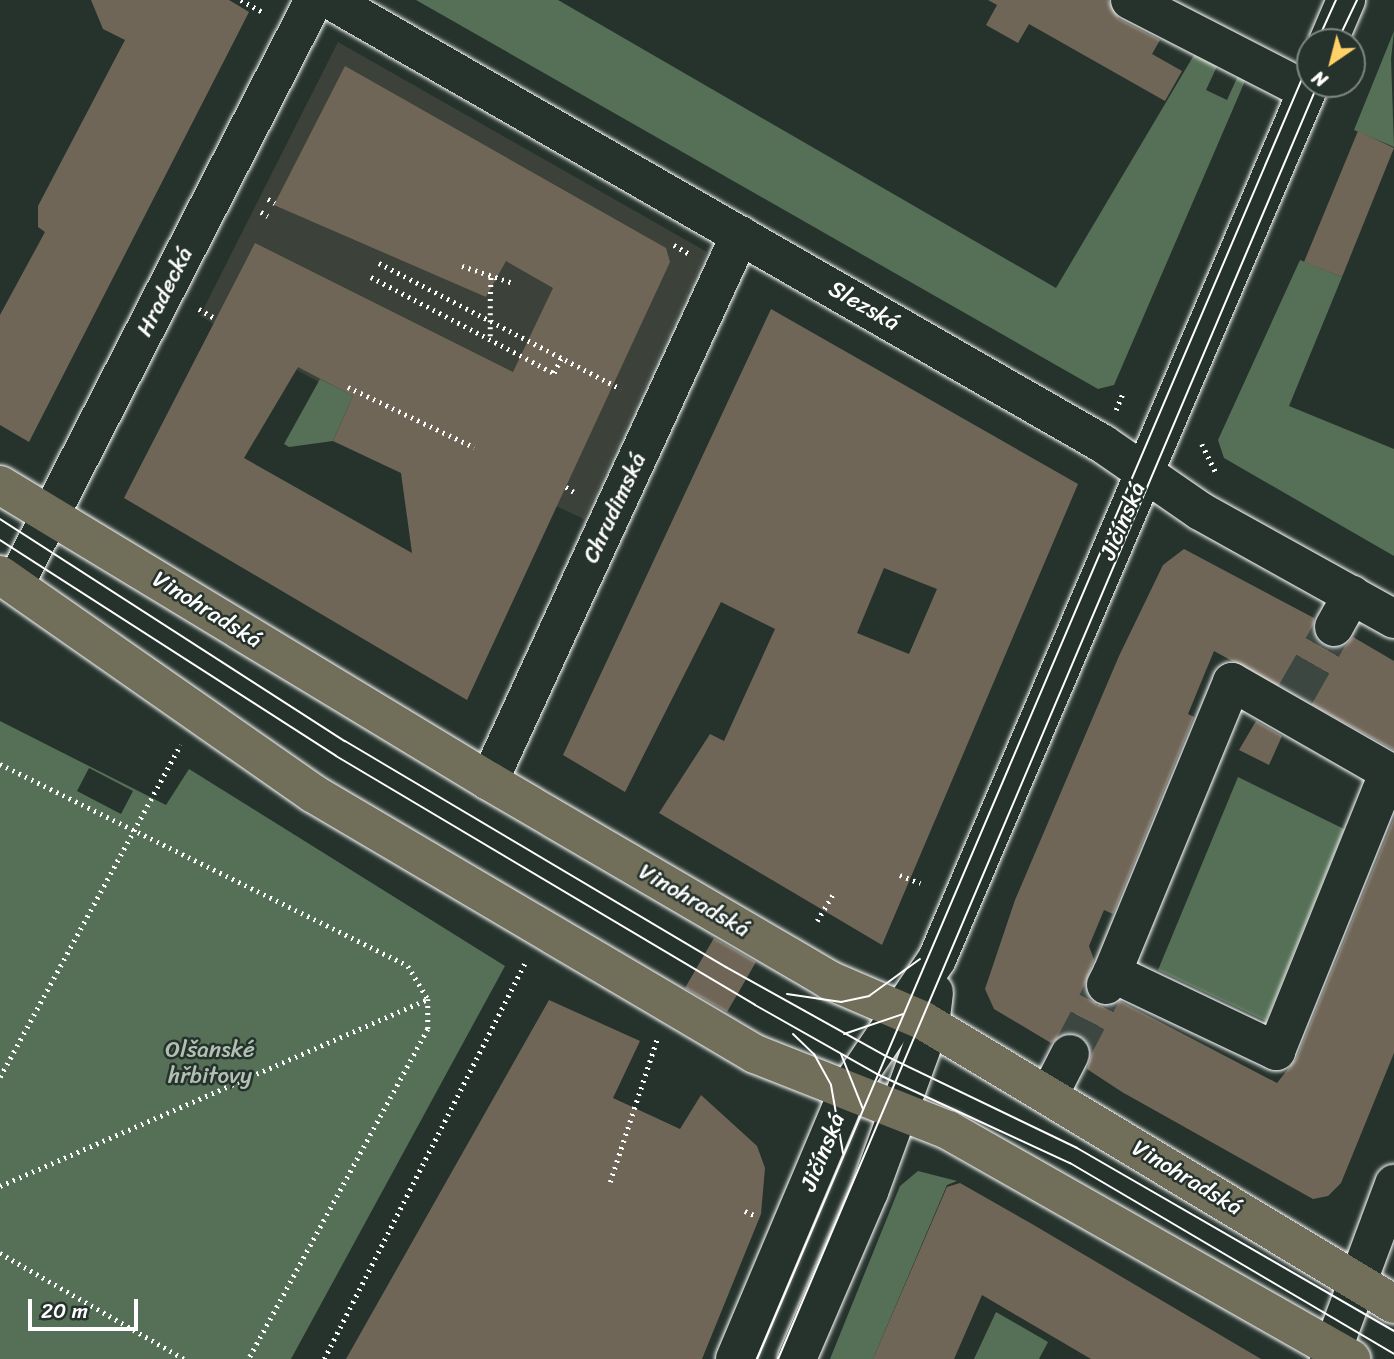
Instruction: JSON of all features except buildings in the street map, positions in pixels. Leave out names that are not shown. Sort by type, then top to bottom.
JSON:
[{"type":"main road","name":"Vinohradská","points":[[0,485],[51,513],[489,781],[830,980],[916,1017],[1049,1095],[1352,1297],[1394,1304]]},
{"type":"main road","points":[[8,579],[314,794],[755,1054],[948,1130],[1337,1355]]},
{"type":"street","name":"Hradecká","points":[[8,579],[51,513],[314,0]]},
{"type":"street","name":"Slezská","points":[[330,0],[1144,471],[1343,611],[1394,619]]},
{"type":"street","points":[[1130,0],[1296,82]]},
{"type":"street","points":[[1334,28],[1346,0]]},
{"type":"street","name":"Jičínská","points":[[797,1359],[866,1200],[895,1108],[916,1017],[937,959],[1305,98]]},
{"type":"street","name":"Chrudimská","points":[[489,781],[740,235]]},
{"type":"street","points":[[1232,682],[1290,705],[1390,772],[1276,1051],[1109,979],[1232,682]]},
{"type":"street","name":"Jičínská","points":[[736,1359],[849,1089],[916,1017]]},
{"type":"street","points":[[1049,1095],[1070,1054]]},
{"type":"street","points":[[1337,1355],[1352,1297],[1394,1184]]},
{"type":"path","points":[[268,198],[275,203]]},
{"type":"path","points":[[261,212],[268,216]]},
{"type":"path","points":[[379,263],[621,388]]},
{"type":"path","points":[[462,266],[513,283]]},
{"type":"path","points":[[371,277],[554,373],[561,358]]},
{"type":"path","points":[[489,337],[491,277]]},
{"type":"path","points":[[348,387],[474,447]]},
{"type":"path","points":[[1117,407],[1123,393]]},
{"type":"path","points":[[566,487],[574,492]]},
{"type":"path","points":[[0,1077],[181,743]]},
{"type":"path","points":[[0,764],[408,966],[428,999],[428,1029],[249,1359]]},
{"type":"path","points":[[900,875],[920,883]]},
{"type":"path","points":[[817,920],[833,894]]},
{"type":"path","points":[[324,1359],[528,957]]},
{"type":"path","points":[[0,1186],[428,999]]},
{"type":"path","points":[[610,1182],[657,1038]]},
{"type":"path","points":[[0,1253],[184,1359]]},
{"type":"shaded area","points":[[338,42],[707,252],[584,519],[468,465],[200,316]]},
{"type":"green space","points":[[416,0],[558,0],[1056,288],[1194,55],[1220,60],[1206,90],[1227,100],[1241,69],[1248,74],[1114,385],[1098,389]]},
{"type":"green space","points":[[1394,31],[1391,59],[1394,147],[1354,130]]},
{"type":"green space","points":[[1300,260],[1342,277],[1289,406],[1394,449],[1394,556],[1224,458],[1218,440]]},
{"type":"green space","points":[[320,379],[353,396],[333,441],[289,447],[284,444]]},
{"type":"green space","name":"Olšanské hřbitovy","points":[[0,721],[166,805],[189,769],[505,966],[291,1359],[0,1359]],"holes":[[[89,768],[133,791],[121,814],[77,791]]]},
{"type":"green space","points":[[1238,777],[1344,829],[1266,1021],[1158,970]]},
{"type":"green space","points":[[918,1171],[957,1181],[947,1185],[873,1359],[830,1359],[900,1186]]},
{"type":"green space","points":[[996,1312],[1048,1342],[1039,1359],[974,1359]]},
{"type":"tunnel","points":[[1294,697],[1334,627]]},
{"type":"tunnel","points":[[1070,1054],[1106,985]]},
{"type":"tram line","points":[[1323,28],[1336,0]]},
{"type":"tram line","points":[[1344,28],[1357,0]]},
{"type":"tram line","points":[[757,1359],[1296,93]]},
{"type":"tram line","points":[[778,1359],[1312,98]]},
{"type":"tram line","points":[[0,519],[345,741],[726,967],[884,1055],[1077,1148],[1394,1331]]},
{"type":"tram line","points":[[0,540],[336,756],[755,1005],[877,1074],[1070,1163],[1394,1354]]},
{"type":"tram line","points":[[787,994],[841,1002],[869,996],[920,959]]},
{"type":"tram line","points":[[844,1034],[903,1014]]},
{"type":"tram line","points":[[793,1034],[814,1054],[831,1085],[843,1153]]},
{"type":"tram line","points":[[841,1054],[863,1109]]}]
